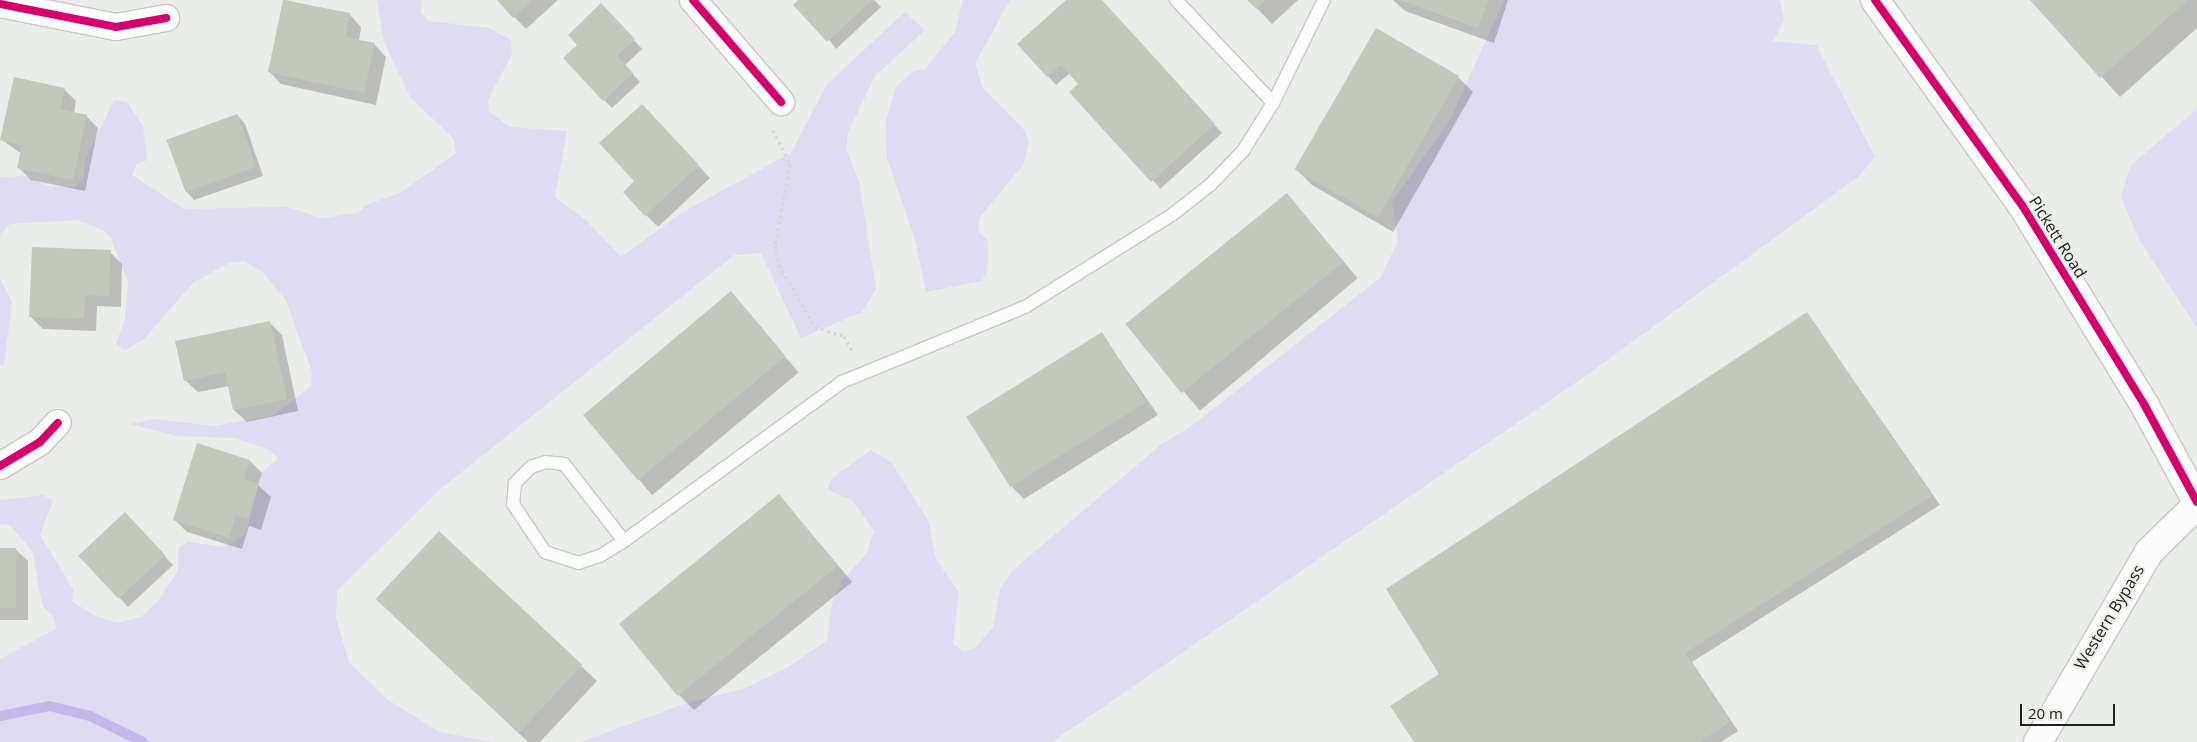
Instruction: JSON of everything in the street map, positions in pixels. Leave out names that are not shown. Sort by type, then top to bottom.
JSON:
[{"type":"street","points":[[693,0],[781,102]]},
{"type":"street","name":"Pickett Road","points":[[1875,0],[2022,205],[2146,406],[2197,503]]},
{"type":"street","points":[[0,4],[116,27],[166,18]]},
{"type":"street","points":[[0,466],[40,442],[58,423]]},
{"type":"street","name":"Western Bypass","points":[[2038,742],[2149,552],[2197,503]]},
{"type":"lane","points":[[1176,0],[1273,103]]},
{"type":"lane","points":[[624,541],[564,464],[546,462],[531,467],[515,484],[513,504],[545,552],[578,562],[624,541],[842,382],[1025,307],[1173,214],[1243,151],[1273,103],[1324,0]]},
{"type":"path","points":[[769,125],[782,142],[790,164],[775,245],[779,265],[815,327],[844,336],[863,373]]},
{"type":"shaded area","points":[[377,0],[422,0],[421,12],[428,21],[489,28],[511,40],[512,54],[488,100],[489,112],[511,127],[567,131],[555,197],[587,221],[621,257],[683,212],[791,153],[827,84],[905,12],[925,30],[875,76],[848,132],[846,149],[859,181],[876,289],[862,312],[801,338],[761,253],[734,255],[439,490],[337,591],[336,618],[349,662],[388,700],[440,732],[492,742],[0,742],[0,659],[56,629],[53,616],[42,605],[33,552],[10,525],[0,524],[0,500],[43,495],[53,500],[40,535],[73,589],[72,601],[93,615],[117,623],[141,617],[158,601],[178,571],[178,548],[188,542],[225,547],[246,533],[261,474],[278,458],[270,450],[236,438],[176,436],[131,424],[153,419],[215,426],[274,415],[311,386],[312,372],[286,301],[263,272],[244,261],[229,263],[194,282],[145,338],[126,350],[116,344],[125,319],[128,282],[111,238],[103,230],[78,220],[10,224],[0,234],[0,177],[27,176],[47,186],[74,187],[83,180],[85,160],[114,100],[127,102],[143,126],[147,160],[137,164],[132,175],[184,209],[287,207],[321,218],[358,213],[366,205],[402,192],[456,153],[454,139],[410,97],[384,42]]},
{"type":"shaded area","points":[[963,0],[1010,0],[975,63],[983,88],[1024,130],[1029,142],[1023,165],[980,217],[978,231],[988,241],[988,269],[982,281],[926,292],[916,243],[887,158],[886,121],[896,87],[912,72],[925,69],[955,32]]},
{"type":"shaded area","points":[[1504,0],[1780,0],[1784,20],[1773,41],[1816,45],[1875,157],[1859,176],[1591,372],[1052,742],[581,742],[684,704],[746,688],[787,668],[827,640],[832,603],[842,581],[867,553],[874,531],[853,501],[828,490],[831,479],[871,450],[891,462],[928,520],[936,559],[959,592],[953,644],[964,652],[976,647],[993,627],[1000,590],[1012,571],[1162,444],[1189,428],[1380,278],[1398,241],[1392,202],[1450,120]]},
{"type":"shaded area","points":[[2197,109],[2197,328],[2139,239],[2121,197],[2130,166]]},
{"type":"shaded area","points":[[0,279],[12,302],[4,365],[0,365]]},
{"type":"building","points":[[283,0],[350,13],[345,37],[375,43],[364,93],[268,72]]},
{"type":"building","points":[[497,0],[532,0],[513,18]]},
{"type":"building","points":[[798,0],[872,0],[827,42],[793,5]]},
{"type":"building","points":[[1066,0],[1102,0],[1215,124],[1151,182],[1069,92],[1078,84],[1061,65],[1047,77],[1017,44]]},
{"type":"building","points":[[1247,0],[1266,0],[1256,9]]},
{"type":"building","points":[[1399,0],[1488,0],[1478,28]]},
{"type":"building","points":[[2030,0],[2188,0],[2100,78]]},
{"type":"building","points":[[601,3],[635,39],[617,56],[633,73],[603,101],[563,58],[577,45],[568,35]]},
{"type":"building","points":[[1376,28],[1459,76],[1378,217],[1294,169]]},
{"type":"building","points":[[14,77],[65,88],[60,109],[87,115],[73,180],[17,168],[22,145],[0,140]]},
{"type":"building","points":[[642,104],[699,165],[645,216],[623,192],[634,181],[599,143]]},
{"type":"building","points":[[237,114],[256,167],[186,192],[167,140]]},
{"type":"building","points":[[1287,193],[1343,262],[1181,393],[1125,324]]},
{"type":"building","points":[[32,247],[111,250],[109,296],[85,295],[84,319],[29,317]]},
{"type":"building","points":[[731,291],[786,356],[638,480],[583,415]]},
{"type":"building","points":[[1807,312],[1932,496],[1685,653],[1730,722],[1700,742],[1414,742],[1390,706],[1439,674],[1386,589]]},
{"type":"building","points":[[270,321],[287,399],[233,410],[225,372],[184,381],[175,341]]},
{"type":"building","points":[[1102,332],[1146,402],[1010,487],[966,417]]},
{"type":"building","points":[[197,443],[250,460],[244,479],[259,484],[249,518],[236,515],[229,538],[173,520]]},
{"type":"building","points":[[779,494],[838,566],[677,696],[619,624]]},
{"type":"building","points":[[125,512],[165,555],[118,599],[78,556]]},
{"type":"building","points":[[439,531],[582,665],[519,733],[376,599]]},
{"type":"building","points":[[0,548],[16,548],[16,608],[0,608]]},
{"type":"waterway","points":[[0,716],[49,706],[90,716],[143,742]]},
{"type":"cycle path","points":[[693,0],[781,102]]},
{"type":"cycle path","points":[[1875,0],[2022,205],[2145,406],[2197,502]]},
{"type":"cycle path","points":[[0,4],[116,27],[166,18]]},
{"type":"cycle path","points":[[0,466],[40,442],[58,423]]}]
